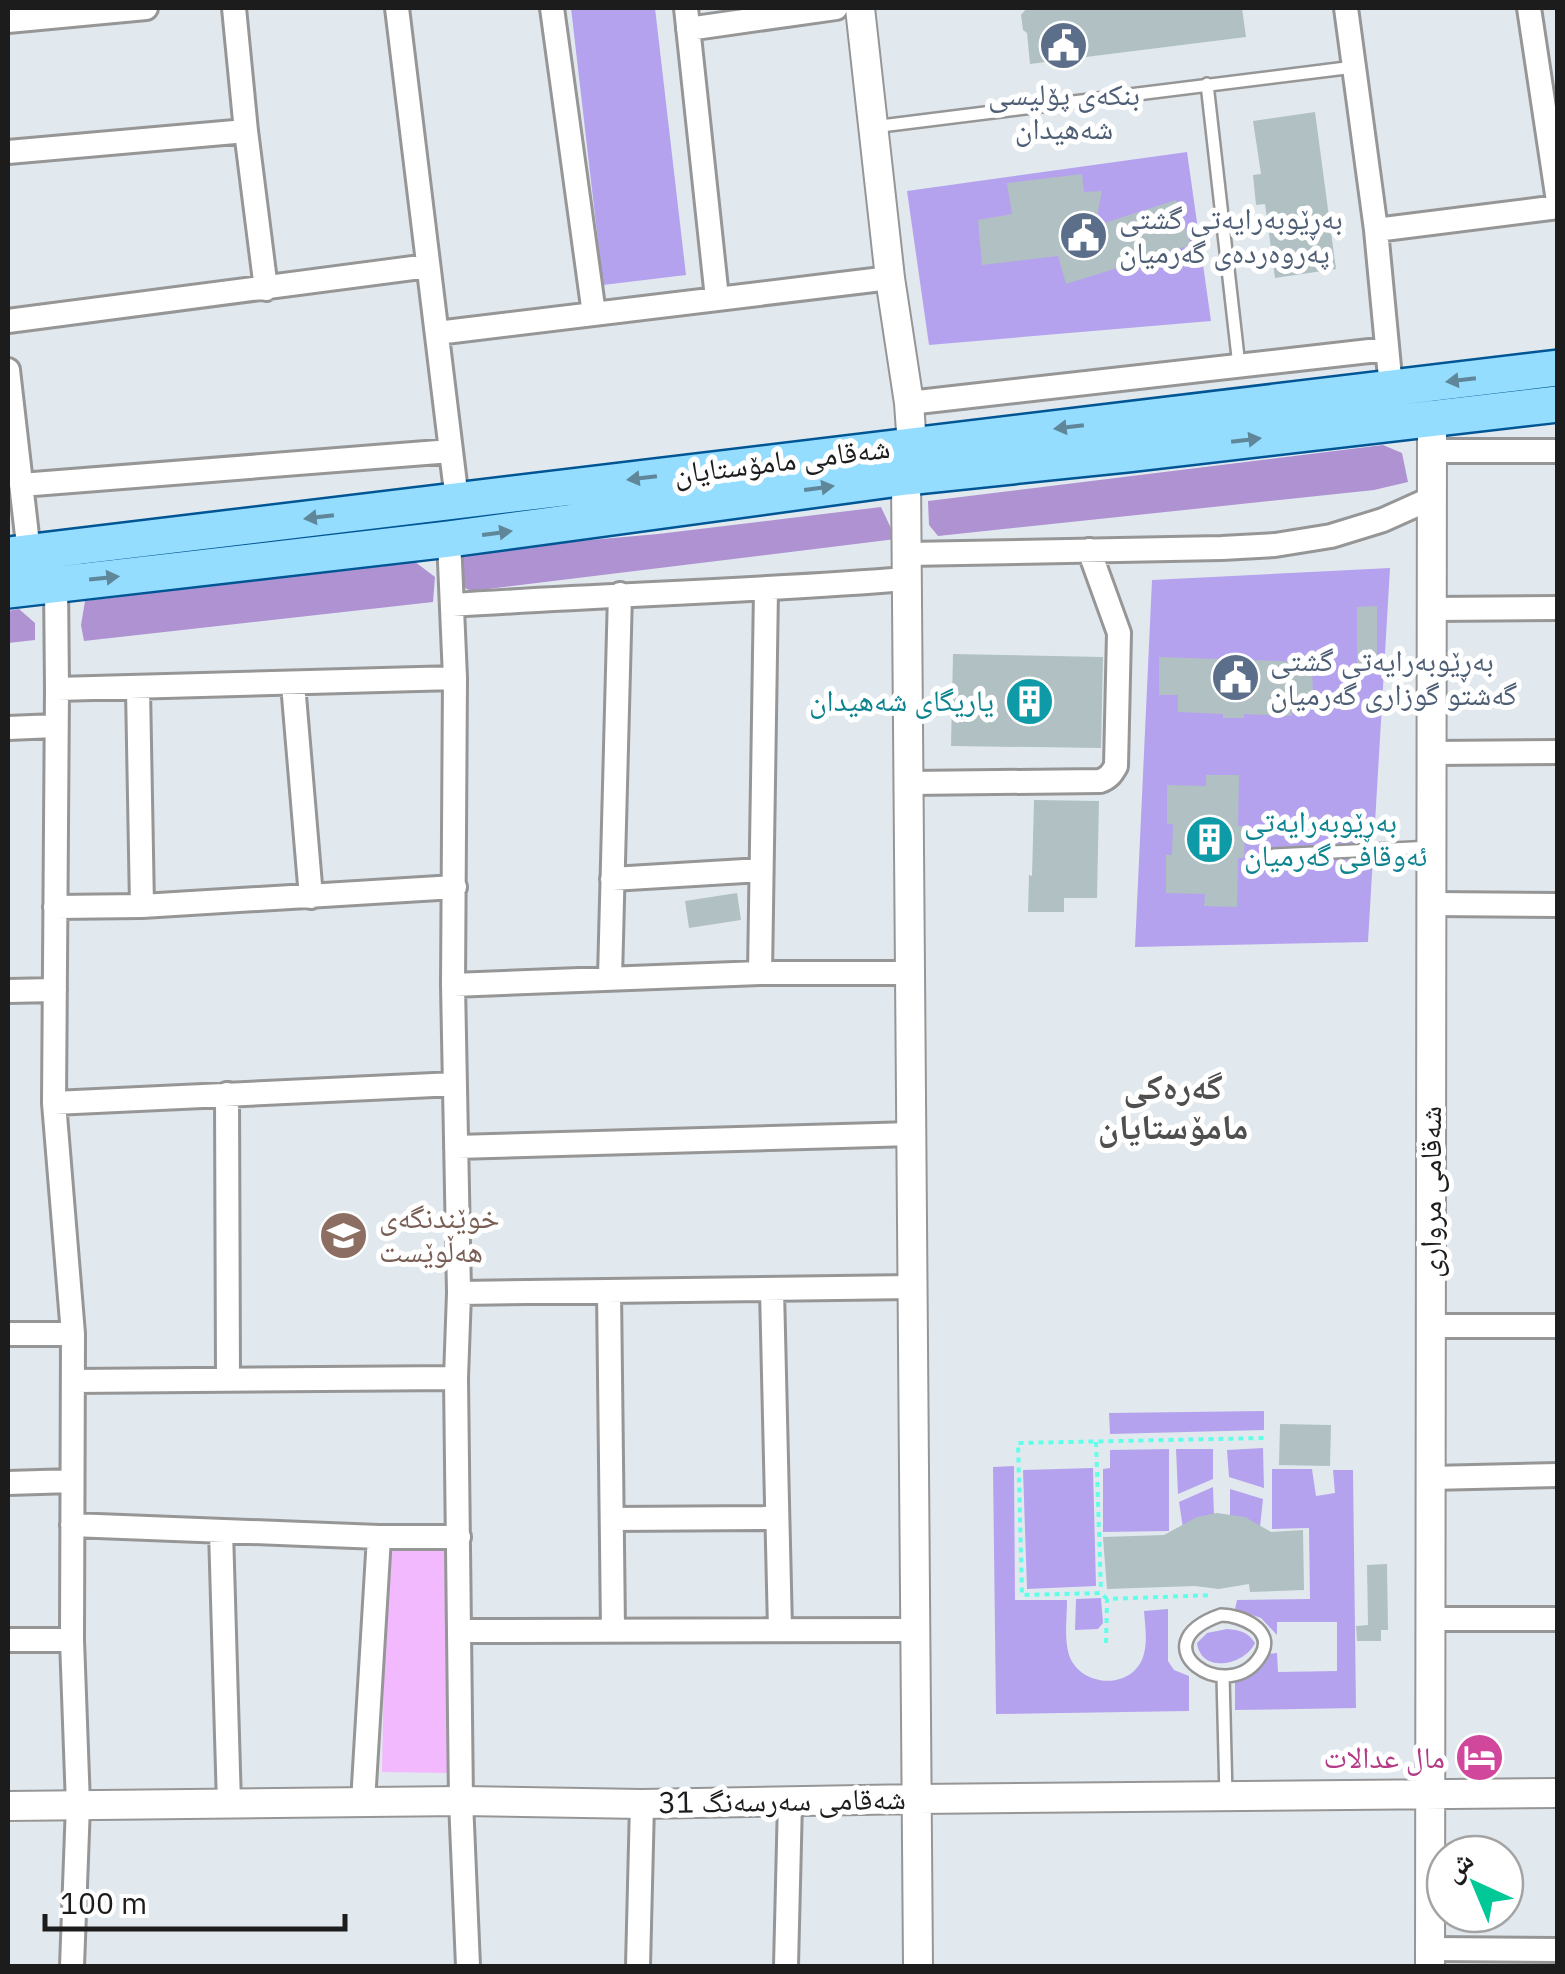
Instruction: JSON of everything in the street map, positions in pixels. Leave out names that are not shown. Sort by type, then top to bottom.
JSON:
[{"type":"main road","name":"شەقامی مامۆستایان","points":[[18,554],[457,500],[909,461],[1123,438],[1198,428],[1392,388],[1558,368]]},
{"type":"main road","name":"شەقامی مامۆستایان","points":[[1198,428],[1432,435],[1558,404]]},
{"type":"main road","name":"شەقامی مامۆستایان","points":[[8,590],[449,539],[909,461]]},
{"type":"street","points":[[8,21],[146,8]]},
{"type":"street","points":[[234,8],[266,288]]},
{"type":"street","points":[[396,8],[457,500]]},
{"type":"street","points":[[552,8],[594,314]]},
{"type":"street","points":[[717,298],[687,18],[836,8]]},
{"type":"street","points":[[860,8],[890,278],[909,403],[918,1966]]},
{"type":"street","points":[[1346,8],[1376,230],[1392,388]]},
{"type":"street","points":[[1376,230],[1558,204],[1529,8]]},
{"type":"street","points":[[8,152],[246,131]]},
{"type":"street","points":[[8,321],[428,266]]},
{"type":"street","points":[[437,333],[890,278]]},
{"type":"street","points":[[909,403],[1387,348]]},
{"type":"street","points":[[8,379],[21,485],[18,554]]},
{"type":"street","points":[[1432,435],[1558,450]]},
{"type":"street","name":"شەقامی مرواری","points":[[1430,1958],[1432,435]]},
{"type":"street","points":[[21,485],[451,451]]},
{"type":"street","points":[[452,605],[766,590],[907,567],[1089,550],[1275,545],[1348,531],[1432,498]]},
{"type":"street","points":[[449,539],[460,1293],[456,1378],[461,1801],[468,1966]]},
{"type":"street","points":[[909,783],[1100,781],[1112,772],[1116,766],[1119,633],[1089,550]]},
{"type":"street","points":[[56,584],[54,1103],[72,1334],[72,1640],[78,1805],[72,1966]]},
{"type":"street","points":[[760,973],[766,590]]},
{"type":"street","points":[[610,977],[620,594]]},
{"type":"street","points":[[1432,610],[1558,608]]},
{"type":"street","points":[[58,689],[454,678]]},
{"type":"street","points":[[293,684],[311,897]]},
{"type":"street","points":[[138,689],[142,906]]},
{"type":"street","points":[[8,728],[55,726]]},
{"type":"street","points":[[1432,753],[1558,752]]},
{"type":"street","points":[[612,879],[762,870]]},
{"type":"street","points":[[55,907],[142,906],[455,888]]},
{"type":"street","points":[[1432,904],[1558,905]]},
{"type":"street","points":[[453,985],[610,977],[910,972]]},
{"type":"street","points":[[8,991],[55,990]]},
{"type":"street","points":[[54,1103],[455,1084]]},
{"type":"street","points":[[226,1094],[228,1378]]},
{"type":"street","points":[[456,1147],[912,1134]]},
{"type":"street","points":[[460,1293],[913,1287]]},
{"type":"street","points":[[772,1290],[780,1629]]},
{"type":"street","points":[[608,1291],[614,1630]]},
{"type":"street","points":[[1431,1326],[1558,1326]]},
{"type":"street","points":[[8,1334],[72,1334]]},
{"type":"street","points":[[72,1381],[456,1378]]},
{"type":"street","points":[[1431,1478],[1558,1475]]},
{"type":"street","points":[[8,1483],[72,1482]]},
{"type":"street","points":[[612,1520],[778,1518]]},
{"type":"street","points":[[72,1524],[459,1537]]},
{"type":"street","points":[[221,1530],[229,1804]]},
{"type":"street","points":[[363,1802],[378,1536]]},
{"type":"street","points":[[1430,1619],[1558,1618]]},
{"type":"street","points":[[461,1631],[916,1630]]},
{"type":"street","points":[[8,1640],[72,1640]]},
{"type":"street","name":"شەقامی سەرسەنگ 31","points":[[8,1806],[461,1801],[642,1804],[1558,1793]]},
{"type":"street","points":[[786,1966],[790,1802]]},
{"type":"street","points":[[638,1966],[642,1804]]},
{"type":"street","points":[[1430,1958],[1558,1950]]},
{"type":"lane","points":[[873,127],[1354,67]]},
{"type":"lane","points":[[1207,84],[1239,366]]},
{"type":"lane","points":[[1274,855],[1432,846]]},
{"type":"lane","points":[[1221,1615],[1237,1616],[1261,1632],[1264,1649],[1249,1668],[1223,1676],[1199,1670],[1191,1663],[1185,1645],[1204,1622],[1221,1615]]},
{"type":"lane","points":[[1223,1676],[1226,1796]]},
{"type":"path","points":[[1102,1593],[1022,1595],[1018,1443],[1266,1438]]},
{"type":"path","points":[[1096,1442],[1102,1593],[1107,1599],[1106,1643]]},
{"type":"path","points":[[1107,1599],[1213,1595]]},
{"type":"shaded area","points":[[571,8],[655,8],[686,275],[603,285]]},
{"type":"shaded area","points":[[1187,152],[1211,321],[929,345],[907,191]]},
{"type":"shaded area","points":[[1383,445],[1402,453],[1408,482],[1374,490],[938,536],[929,525],[928,501]]},
{"type":"shaded area","points":[[881,507],[896,539],[472,591],[462,587],[461,558],[466,551],[658,534]]},
{"type":"shaded area","points":[[410,558],[435,577],[433,602],[84,641],[81,625],[85,601]]},
{"type":"shaded area","points":[[1390,568],[1368,942],[1135,947],[1152,580]]},
{"type":"shaded area","points":[[19,609],[35,623],[35,640],[8,643],[8,611]]},
{"type":"shaded area","points":[[1264,1411],[1264,1430],[1110,1434],[1109,1413]]},
{"type":"shaded area","points":[[1263,1448],[1264,1488],[1229,1477],[1227,1450]]},
{"type":"shaded area","points":[[1169,1449],[1169,1531],[1103,1532],[1103,1469],[1110,1468],[1110,1450]]},
{"type":"shaded area","points":[[1176,1449],[1213,1449],[1213,1479],[1178,1494]]},
{"type":"shaded area","points":[[1014,1466],[1015,1600],[1067,1600],[1069,1655],[1084,1674],[1106,1681],[1128,1676],[1143,1657],[1144,1611],[1168,1609],[1168,1661],[1174,1670],[1189,1676],[1189,1711],[996,1714],[993,1467]]},
{"type":"shaded area","points":[[1093,1468],[1096,1586],[1027,1589],[1023,1470]]},
{"type":"shaded area","points":[[1272,1469],[1312,1469],[1316,1496],[1335,1493],[1333,1470],[1353,1470],[1356,1708],[1235,1710],[1235,1680],[1258,1668],[1266,1654],[1277,1653],[1278,1672],[1337,1671],[1337,1622],[1277,1622],[1277,1635],[1261,1618],[1235,1609],[1237,1600],[1310,1599],[1309,1528],[1272,1529]]},
{"type":"shaded area","points":[[1213,1487],[1214,1515],[1183,1528],[1179,1502]]},
{"type":"shaded area","points":[[1230,1489],[1263,1499],[1260,1527],[1230,1517]]},
{"type":"shaded area","points":[[386,1550],[453,1551],[449,1773],[382,1772]]},
{"type":"shaded area","points":[[1101,1598],[1103,1623],[1098,1629],[1075,1630],[1076,1599]]},
{"type":"shaded area","points":[[1227,1629],[1250,1636],[1255,1643],[1250,1651],[1223,1663],[1206,1659],[1197,1643],[1207,1633]]},
{"type":"building","points":[[1027,8],[1242,8],[1246,37],[1030,64],[1021,15]]},
{"type":"building","points":[[1315,112],[1336,269],[1275,278],[1265,204],[1256,205],[1253,175],[1261,174],[1253,121]]},
{"type":"building","name":"بەڕێوبەرایەتی گشتی پەروەردەی گەرمیان","points":[[1082,174],[1084,192],[1102,191],[1095,226],[1176,200],[1191,245],[1066,284],[1058,256],[982,265],[978,220],[1012,214],[1007,183]]},
{"type":"building","points":[[1377,606],[1377,672],[1357,672],[1357,607]]},
{"type":"building","name":"یاریگای شەهیدان","points":[[953,654],[1103,657],[1101,748],[951,746]]},
{"type":"building","name":"بەڕێوبەرایەتی گشتی گەشتو گوزاری گەرمیان","points":[[1159,657],[1312,662],[1313,702],[1291,701],[1292,716],[1244,714],[1244,718],[1223,718],[1223,714],[1178,712],[1178,695],[1159,695]]},
{"type":"building","name":"بەڕێوبەرایەتی ئەوقافی گەرمیان","points":[[1206,775],[1239,775],[1238,826],[1245,826],[1244,858],[1238,858],[1237,907],[1204,906],[1205,894],[1166,893],[1166,855],[1172,855],[1173,824],[1167,824],[1167,785],[1206,786]]},
{"type":"building","points":[[1034,800],[1099,801],[1097,898],[1064,898],[1064,912],[1028,912]]},
{"type":"building","points":[[737,893],[741,920],[689,928],[685,901]]},
{"type":"building","points":[[1280,1424],[1331,1425],[1330,1466],[1279,1465]]},
{"type":"building","points":[[1217,1513],[1245,1517],[1271,1532],[1303,1530],[1304,1590],[1250,1592],[1249,1584],[1219,1589],[1107,1589],[1103,1537],[1164,1535],[1197,1517]]},
{"type":"building","points":[[1387,1564],[1388,1630],[1381,1630],[1381,1641],[1357,1641],[1356,1626],[1368,1625],[1367,1565]]},
{"type":"place","name":"بنکەی پۆلیسی شەهیدان","points":[[1064,46]]},
{"type":"place","name":"بەڕێوبەرایەتی گشتی پەروەردەی گەرمیان","points":[[1084,236]]},
{"type":"place","name":"بەڕێوبەرایەتی گشتی گەشتو گوزاری گەرمیان","points":[[1235,678]]},
{"type":"place","name":"یاریگای شەهیدان","points":[[1029,701]]},
{"type":"place","name":"بەڕێوبەرایەتی ئەوقافی گەرمیان","points":[[1209,839]]},
{"type":"place","name":"خوێندنگەی هەڵوێست","points":[[344,1235]]},
{"type":"place","name":"مال عدالات","points":[[1480,1758]]},
{"type":"district","name":"گەرەکی مامۆستایان","points":[[1173,1107]]}]
